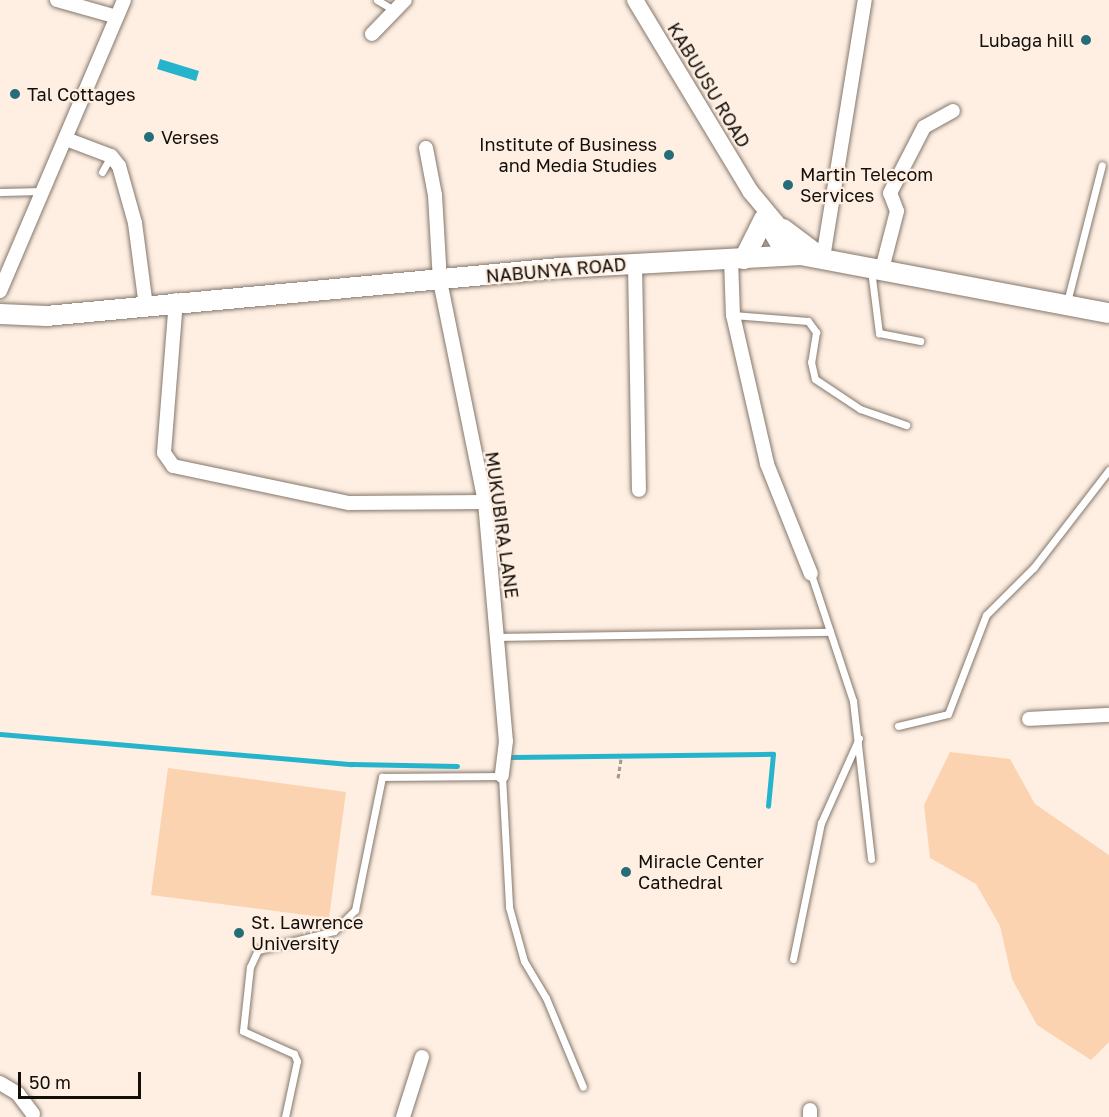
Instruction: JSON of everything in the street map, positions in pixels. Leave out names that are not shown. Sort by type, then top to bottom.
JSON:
[{"type":"main road","points":[[738,259],[764,219]]},
{"type":"main road","points":[[783,229],[807,256]]},
{"type":"main road","name":"NABUNYA ROAD","points":[[0,314],[146,306],[176,300],[635,264],[807,256],[876,272],[1109,313]]},
{"type":"street","points":[[57,0],[117,17]]},
{"type":"street","points":[[0,291],[124,0]]},
{"type":"street","points":[[372,34],[405,0]]},
{"type":"street","name":"KABUUSU ROAD","points":[[635,0],[750,191],[764,219],[807,256]]},
{"type":"street","points":[[807,256],[865,0]]},
{"type":"street","points":[[876,272],[897,212],[890,193],[924,127],[953,111]]},
{"type":"street","points":[[66,139],[111,156],[123,175],[135,224],[146,306]]},
{"type":"street","name":"MUKUBIRA LANE","points":[[426,148],[435,195],[440,281],[485,502],[506,741],[502,776]]},
{"type":"street","name":"KABUUSU ROAD","points":[[750,191],[783,229]]},
{"type":"street","points":[[738,259],[733,315],[768,464],[811,574]]},
{"type":"street","points":[[635,264],[639,490]]},
{"type":"street","points":[[176,300],[164,453],[173,466],[349,502],[485,502]]},
{"type":"street","points":[[1029,719],[1109,715]]},
{"type":"street","points":[[404,1117],[422,1057]]},
{"type":"street","points":[[0,1083],[18,1094],[33,1114]]},
{"type":"lane","points":[[377,0],[395,11]]},
{"type":"lane","points":[[102,172],[111,156]]},
{"type":"lane","points":[[1066,304],[1102,165]]},
{"type":"lane","points":[[0,192],[43,191]]},
{"type":"lane","points":[[876,272],[879,333],[921,341]]},
{"type":"lane","points":[[733,315],[808,321],[816,332],[811,362],[815,379],[860,409],[906,425]]},
{"type":"lane","points":[[898,726],[948,714],[986,615],[1034,567],[1109,470]]},
{"type":"lane","points":[[811,574],[853,701],[871,859]]},
{"type":"lane","points":[[498,637],[830,632]]},
{"type":"lane","points":[[793,960],[821,823],[859,738]]},
{"type":"lane","points":[[285,1117],[294,1054],[248,1035],[241,1022],[250,967],[258,950],[334,931],[355,910],[382,777],[502,776],[509,907],[524,961],[546,998],[583,1087]]},
{"type":"path","points":[[618,778],[621,759]]},
{"type":"shaded area","points":[[950,752],[1010,759],[1035,804],[1109,855],[1109,1042],[1091,1060],[1037,1025],[1012,979],[1000,926],[976,884],[930,858],[924,805]]},
{"type":"shaded area","points":[[168,768],[346,792],[329,918],[151,895]]},
{"type":"water","points":[[160,59],[199,71],[196,81],[157,69]]},
{"type":"waterway","points":[[0,734],[352,764],[457,766]]},
{"type":"waterway","points":[[511,757],[773,754],[768,806]]},
{"type":"place","name":"Lubaga hill","points":[[1086,40]]},
{"type":"place","name":"Tal Cottages","points":[[15,94]]},
{"type":"place","name":"Verses","points":[[149,137]]},
{"type":"place","name":"Institute of Business and Media Studies","points":[[669,155]]},
{"type":"place","name":"Martin Telecom Services","points":[[788,185]]},
{"type":"place","name":"Miracle Center Cathedral","points":[[626,872]]},
{"type":"place","name":"St. Lawrence University","points":[[239,933]]}]
